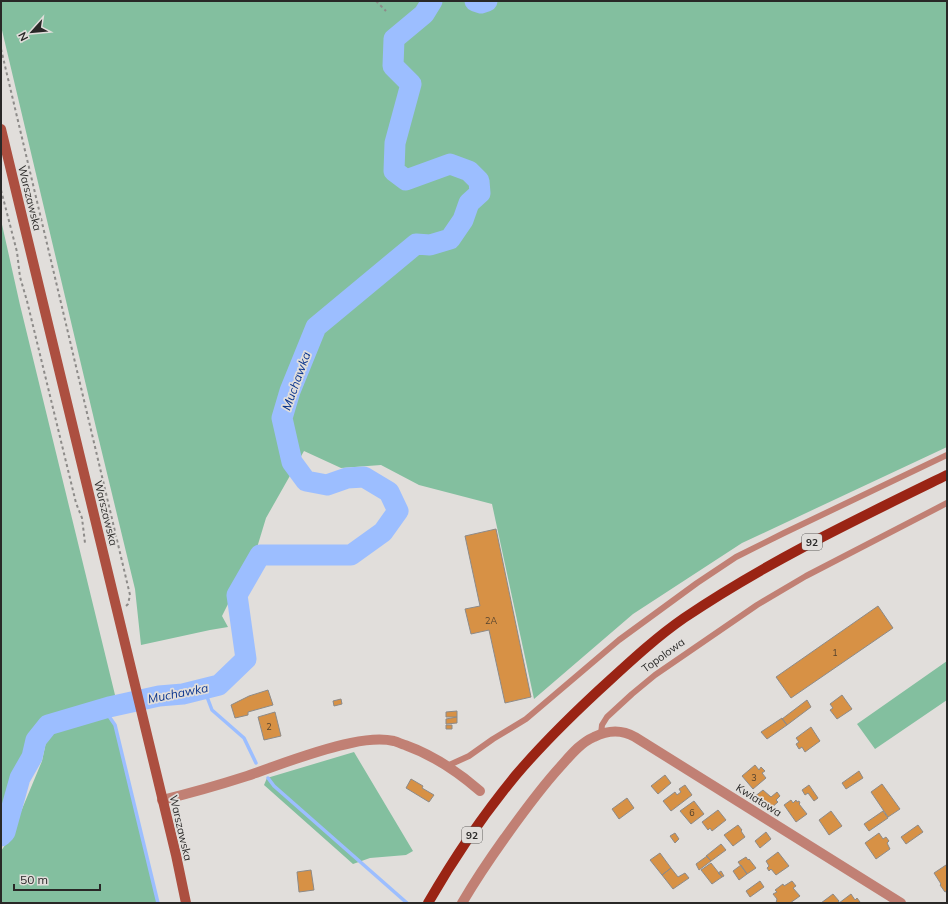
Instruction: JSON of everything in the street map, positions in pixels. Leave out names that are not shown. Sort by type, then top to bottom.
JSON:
[{"type":"main road","name":"Warszawska","points":[[1,129],[186,903]]},
{"type":"main road","name":"92","points":[[428,903],[470,837],[516,775],[574,714],[621,669],[655,640],[682,619],[735,585],[817,539],[947,475]]},
{"type":"street","name":"Kwiatowa","points":[[601,734],[619,731],[635,737],[901,903]]},
{"type":"street","points":[[462,903],[473,884],[545,783],[581,745],[601,734]]},
{"type":"street","points":[[162,800],[246,776],[332,747],[379,739],[394,741],[420,750],[468,780],[480,791]]},
{"type":"lane","points":[[447,766],[469,756],[492,739],[526,719],[619,640],[696,583],[736,557],[784,532],[947,455]]},
{"type":"lane","name":"Topolowa","points":[[601,734],[602,725],[607,717],[632,694],[655,675],[757,605],[806,576],[947,503]]},
{"type":"path","points":[[376,1],[386,11]]},
{"type":"path","points":[[1,49],[130,595],[128,604],[117,613]]},
{"type":"path","points":[[1,190],[16,252],[20,277],[59,431],[62,451],[76,503],[82,518],[85,543]]},
{"type":"green space","points":[[1,1],[947,1],[947,447],[742,543],[633,614],[534,699],[492,504],[419,485],[381,465],[341,468],[304,451],[266,518],[249,574],[232,596],[222,616],[228,627],[141,645],[135,589],[1,26]]},
{"type":"green space","points":[[1,220],[20,305],[116,699],[44,722],[34,734],[21,762],[1,822]]},
{"type":"green space","points":[[947,661],[947,700],[875,749],[857,724]]},
{"type":"green space","points":[[107,713],[115,725],[158,903],[1,903],[1,851],[10,838],[42,761],[46,742],[56,729]]},
{"type":"green space","points":[[354,752],[413,851],[406,855],[370,858],[353,864],[264,785],[267,778]]},
{"type":"building","points":[[496,529],[531,697],[505,703],[489,630],[471,634],[465,609],[480,606],[465,536]]},
{"type":"building","points":[[878,606],[893,628],[791,698],[776,677]]},
{"type":"building","points":[[268,690],[273,705],[248,712],[248,715],[235,718],[231,705],[249,696]]},
{"type":"building","points":[[842,695],[852,709],[837,719],[830,710],[833,708],[830,704]]},
{"type":"building","points":[[341,699],[342,704],[334,706],[333,701]]},
{"type":"building","points":[[807,700],[811,707],[787,725],[782,719]]},
{"type":"building","points":[[457,711],[457,717],[446,717],[446,712]]},
{"type":"building","points":[[275,712],[281,736],[264,740],[258,717]]},
{"type":"building","points":[[457,717],[457,723],[446,724],[446,719]]},
{"type":"building","points":[[782,718],[787,725],[767,739],[761,732]]},
{"type":"building","points":[[446,725],[452,725],[452,729],[446,729]]},
{"type":"building","points":[[811,727],[820,741],[805,752],[802,747],[799,749],[796,744],[799,742],[796,738]]},
{"type":"building","points":[[755,765],[759,770],[761,767],[765,771],[762,773],[766,778],[753,789],[742,776]]},
{"type":"building","points":[[859,771],[863,778],[846,789],[842,783]]},
{"type":"building","points":[[665,775],[671,783],[658,794],[651,786]]},
{"type":"building","points":[[411,779],[434,795],[429,802],[406,788]]},
{"type":"building","points":[[882,784],[900,809],[888,817],[871,792]]},
{"type":"building","points":[[685,785],[692,795],[671,811],[663,801],[675,792],[677,795],[681,792],[679,789]]},
{"type":"building","points":[[809,785],[818,798],[814,801],[808,793],[805,795],[802,790]]},
{"type":"building","points":[[763,790],[771,797],[777,792],[780,796],[776,800],[778,802],[770,809],[763,803],[762,806],[757,802],[759,800],[754,797]]},
{"type":"building","points":[[627,798],[634,808],[619,819],[612,809]]},
{"type":"building","points":[[791,800],[793,803],[796,800],[797,802],[799,801],[799,804],[807,814],[796,822],[784,805]]},
{"type":"building","points":[[694,801],[704,814],[691,824],[680,811]]},
{"type":"building","points":[[718,810],[726,820],[712,831],[710,828],[708,830],[702,822]]},
{"type":"building","points":[[831,811],[842,826],[829,835],[819,820]]},
{"type":"building","points":[[883,811],[888,818],[869,831],[864,824]]},
{"type":"building","points":[[738,825],[745,837],[733,846],[724,835]]},
{"type":"building","points":[[918,825],[923,832],[906,844],[901,837]]},
{"type":"building","points":[[766,832],[771,839],[760,848],[755,841]]},
{"type":"building","points":[[675,833],[679,839],[675,843],[670,836]]},
{"type":"building","points":[[879,833],[883,839],[886,837],[889,841],[887,843],[890,849],[876,859],[865,843]]},
{"type":"building","points":[[721,844],[726,850],[711,861],[706,856]]},
{"type":"building","points":[[778,852],[789,866],[776,875],[771,869],[769,871],[767,868],[769,866],[766,861]]},
{"type":"building","points":[[660,853],[671,868],[662,875],[650,860]]},
{"type":"building","points":[[707,856],[711,861],[699,870],[696,864]]},
{"type":"building","points":[[746,857],[756,868],[747,874],[738,862]]},
{"type":"building","points":[[711,863],[722,877],[712,884],[701,870]]},
{"type":"building","points":[[741,865],[747,874],[739,880],[733,871]]},
{"type":"building","points":[[946,865],[947,891],[945,892],[934,873]]},
{"type":"building","points":[[671,868],[678,877],[685,873],[689,878],[673,889],[662,875]]},
{"type":"building","points":[[311,870],[314,890],[299,892],[297,872]]},
{"type":"building","points":[[721,871],[724,876],[722,877],[718,873]]},
{"type":"building","points":[[760,881],[764,887],[750,897],[746,891]]},
{"type":"building","points":[[792,881],[796,886],[793,888],[800,896],[790,903],[776,903],[777,899],[773,894],[777,892],[775,890],[783,884],[784,886]]},
{"type":"building","points":[[833,894],[839,901],[838,903],[821,903]]},
{"type":"building","points":[[851,894],[855,900],[857,898],[860,902],[859,903],[839,903]]},
{"type":"waterway","name":"Muchawka","points":[[1,836],[5,832],[20,778],[32,757],[36,740],[48,725],[109,707],[159,696],[183,694],[219,685],[246,659],[237,595],[260,555],[351,555],[383,532],[398,511],[389,492],[364,477],[347,478],[327,485],[306,481],[292,462],[282,418],[290,391],[316,327],[416,244],[430,245],[450,239],[463,220],[469,203],[480,193],[479,181],[469,171],[450,164],[406,180],[394,171],[395,143],[411,84],[393,66],[394,39],[424,14],[432,1]]},
{"type":"waterway","name":"Muchawka","points":[[475,1],[481,3],[487,1]]},
{"type":"waterway","points":[[204,689],[212,710],[244,738],[256,763]]},
{"type":"waterway","points":[[104,709],[115,725],[158,903]]},
{"type":"waterway","points":[[268,778],[274,786],[407,903]]}]
